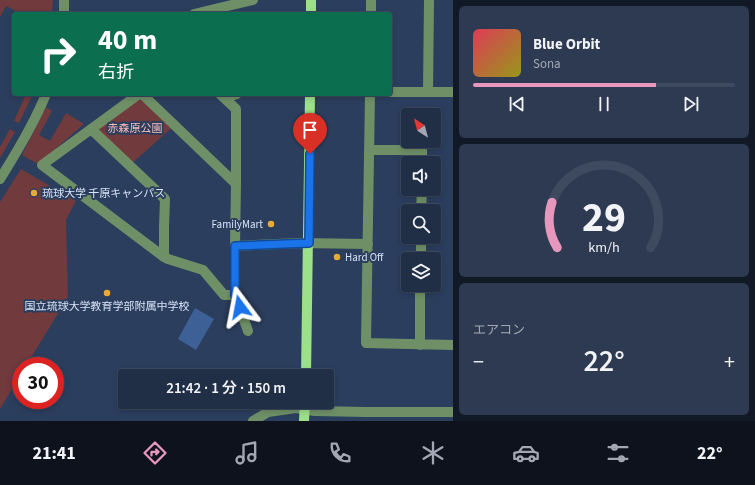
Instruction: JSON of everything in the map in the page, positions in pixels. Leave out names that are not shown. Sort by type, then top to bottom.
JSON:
[{"type":"main road","points":[[311,0],[311,12]]},
{"type":"main road","points":[[306,369],[310,96]]},
{"type":"main road","points":[[304,421],[305,409]]},
{"type":"street","points":[[64,0],[64,12]]},
{"type":"street","points":[[201,12],[235,2],[253,0]]},
{"type":"street","points":[[371,0],[371,12]]},
{"type":"street","points":[[428,92],[429,0]]},
{"type":"street","points":[[392,92],[453,92]]},
{"type":"street","points":[[0,179],[27,133],[45,96]]},
{"type":"street","points":[[136,96],[42,165],[164,257],[203,270],[224,295],[235,295]]},
{"type":"street","points":[[144,96],[236,184]]},
{"type":"street","points":[[222,96],[236,109],[235,295],[248,331]]},
{"type":"street","points":[[370,96],[366,343],[453,345]]},
{"type":"street","points":[[91,129],[165,199],[164,257]]},
{"type":"street","points":[[369,150],[422,150],[422,156]]},
{"type":"street","points":[[235,246],[309,243],[368,244]]},
{"type":"street","points":[[420,292],[420,345]]},
{"type":"street","points":[[253,421],[268,412],[289,409]]},
{"type":"street","points":[[321,409],[365,417],[453,412]]},
{"type":"green space","points":[[0,0],[53,0],[52,12],[18,12],[6,6],[0,17]]},
{"type":"green space","points":[[25,96],[32,96],[19,123],[14,121]]},
{"type":"green space","name":"赤森原公園","points":[[136,96],[141,96],[175,125],[130,165],[91,129]]},
{"type":"green space","points":[[46,107],[52,111],[39,135],[50,141],[66,113],[84,124],[38,164],[22,155]]},
{"type":"green space","points":[[10,129],[15,132],[0,158],[0,147]]},
{"type":"green space","points":[[21,169],[76,201],[66,220],[68,297],[31,357],[12,357],[12,389],[0,409],[0,202]]},
{"type":"water","points":[[195,308],[214,319],[196,350],[178,339]]},
{"type":"place","name":"琉球大学 千原キャンパス","points":[[34,193]]},
{"type":"place","name":"FamilyMart","points":[[271,224]]},
{"type":"place","name":"Hard Off","points":[[337,257]]},
{"type":"place","name":"国立琉球大学教育学部附属中学校","points":[[107,293]]},
{"type":"route","points":[[240,307],[235,295],[235,246],[309,243],[310,154]]}]
